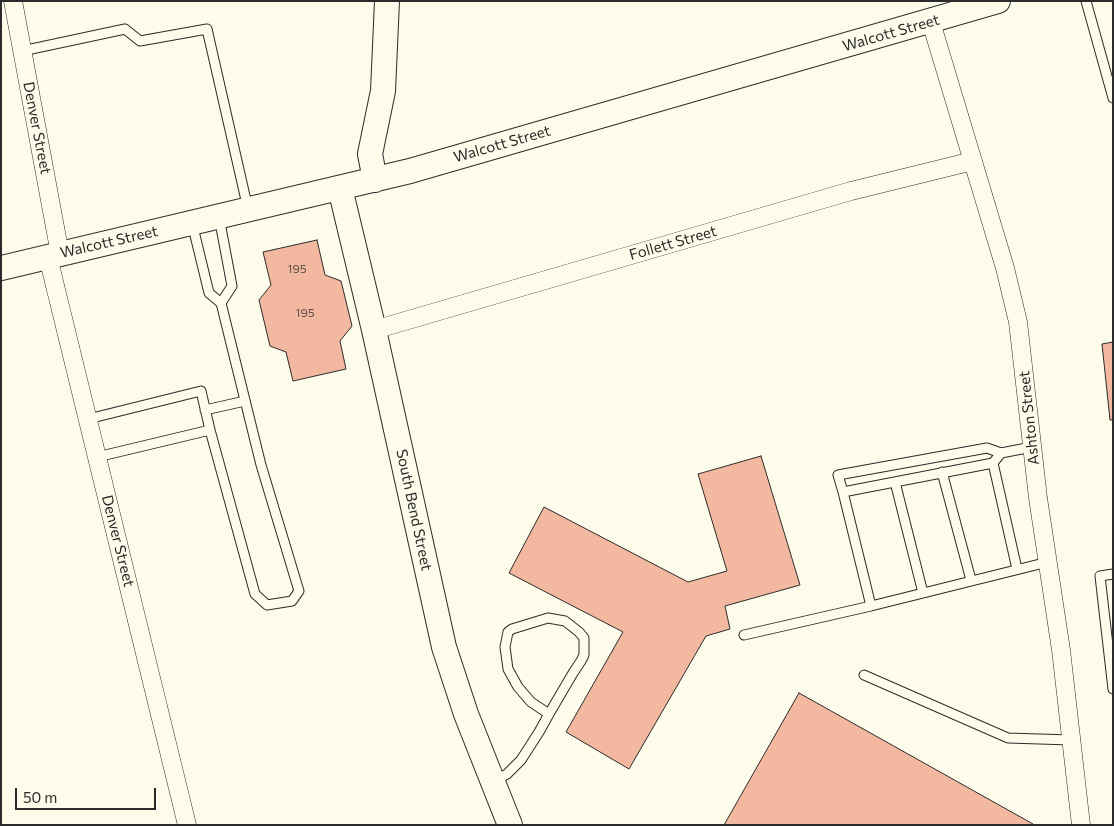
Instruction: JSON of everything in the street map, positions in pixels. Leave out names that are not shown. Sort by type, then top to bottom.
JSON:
[{"type":"street","name":"Denver Street","points":[[13,1],[54,255],[88,419],[187,825]]},
{"type":"street","points":[[375,180],[370,154],[383,90],[387,1]]},
{"type":"street","name":"Walcott Street","points":[[1,268],[375,180],[931,22],[954,7],[998,1]]},
{"type":"street","name":"Ashton Street","points":[[931,22],[1005,268],[1018,322],[1032,447],[1081,825]]},
{"type":"street","name":"Follett Street","points":[[374,330],[851,191],[973,161]]},
{"type":"street","name":"South Bend Street","points":[[340,188],[374,330],[444,647],[466,714],[510,825]]},
{"type":"lane","points":[[1086,1],[1113,98]]},
{"type":"lane","points":[[22,51],[125,29],[140,41],[207,29],[248,210]]},
{"type":"lane","points":[[219,217],[232,286],[221,303]]},
{"type":"lane","points":[[88,419],[201,391],[255,594],[267,604],[292,601],[300,591],[261,465],[221,303],[209,293],[192,223]]},
{"type":"lane","points":[[205,410],[245,401]]},
{"type":"lane","points":[[97,457],[210,430]]},
{"type":"lane","points":[[871,606],[838,475],[987,448],[1001,453],[1032,447]]},
{"type":"lane","points":[[843,492],[992,463],[1001,453]]},
{"type":"lane","points":[[992,463],[1017,569]]},
{"type":"lane","points":[[942,472],[971,580]]},
{"type":"lane","points":[[894,482],[923,592]]},
{"type":"lane","points":[[744,635],[1048,562]]},
{"type":"lane","points":[[1113,574],[1100,576],[1113,689]]},
{"type":"lane","points":[[493,782],[507,774],[518,764],[549,714],[581,661],[585,645],[584,638],[565,620],[548,618],[512,629],[508,632],[505,647],[508,669],[518,687],[531,702],[549,714]]},
{"type":"lane","points":[[864,675],[1008,738],[1071,740]]},
{"type":"building","points":[[317,240],[325,275],[341,281],[352,326],[340,341],[346,369],[293,381],[286,352],[270,346],[259,300],[271,285],[263,252]]},
{"type":"building","points":[[1113,342],[1113,420],[1110,420],[1102,344]]},
{"type":"building","points":[[761,456],[800,585],[725,606],[730,629],[706,636],[629,769],[566,732],[623,632],[509,573],[544,507],[688,582],[727,571],[698,474]]},
{"type":"building","points":[[799,693],[1033,824],[1033,825],[724,825]]}]
